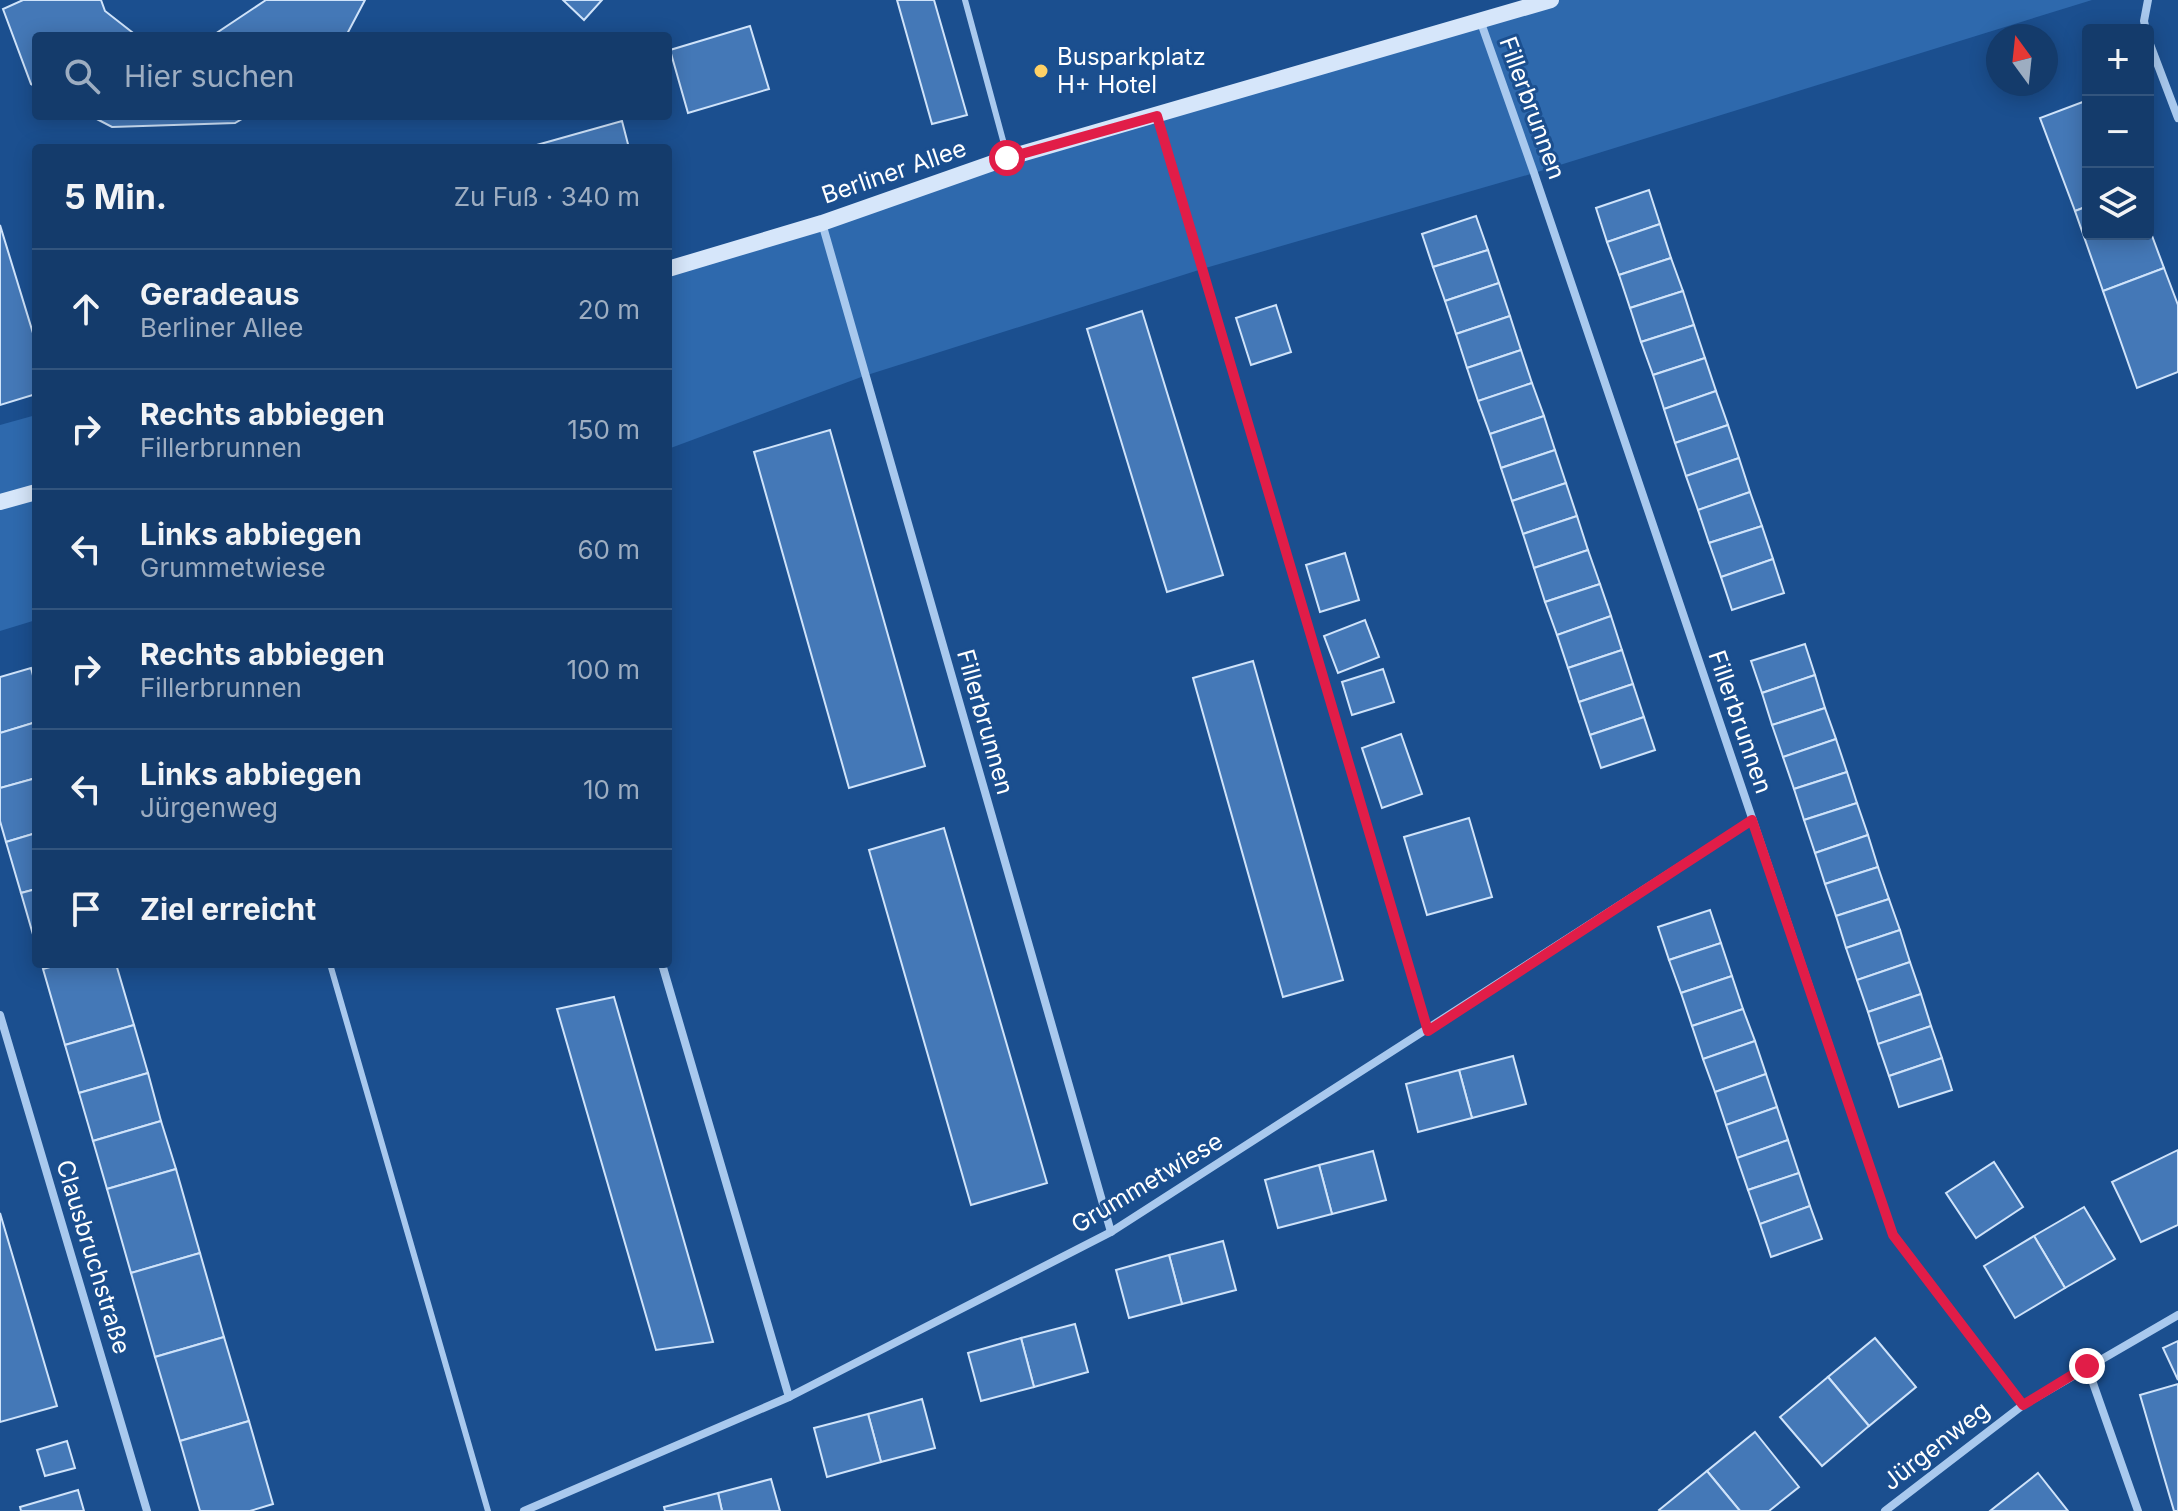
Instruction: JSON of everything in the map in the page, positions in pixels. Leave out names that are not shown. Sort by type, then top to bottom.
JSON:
[{"type":"street","name":"Berliner Allee","points":[[672,268],[822,223],[1007,158],[1551,0]]},
{"type":"street","points":[[2145,24],[2148,0]]},
{"type":"street","name":"Fillerbrunnen","points":[[1480,20],[1893,1235],[2023,1405]]},
{"type":"street","points":[[2154,55],[2178,118]]},
{"type":"street","points":[[1157,116],[1428,1031]]},
{"type":"street","name":"Fillerbrunnen","points":[[822,223],[1111,1232]]},
{"type":"street","points":[[0,502],[32,493]]},
{"type":"street","name":"Grummetwiese","points":[[524,1511],[789,1397],[1111,1232],[1752,820]]},
{"type":"street","points":[[663,968],[789,1397]]},
{"type":"street","name":"Clausbruchstraße","points":[[0,1015],[147,1511]]},
{"type":"street","name":"Jürgenweg","points":[[1885,1511],[2023,1405],[2178,1315]]},
{"type":"street","points":[[2087,1366],[2138,1511]]},
{"type":"lane","points":[[965,0],[1007,158]]},
{"type":"lane","points":[[331,968],[488,1511]]},
{"type":"shaded area","points":[[1551,0],[2092,0],[2015,24],[1986,24],[1986,33],[1534,173],[1202,269],[864,376],[672,448],[672,268]]},
{"type":"shaded area","points":[[32,416],[32,621],[0,631],[0,425]]},
{"type":"building","points":[[23,0],[101,0],[105,11],[132,32],[32,32],[32,85],[3,9]]},
{"type":"building","points":[[266,0],[365,0],[348,32],[218,32]]},
{"type":"building","points":[[563,0],[602,0],[584,20]]},
{"type":"building","points":[[897,0],[934,0],[967,115],[932,124]]},
{"type":"building","points":[[750,26],[769,89],[688,113],[672,49]]},
{"type":"building","points":[[2082,102],[2082,208],[2075,211],[2040,118]]},
{"type":"building","points":[[99,120],[240,120],[235,123],[112,127]]},
{"type":"building","points":[[622,121],[628,144],[540,144]]},
{"type":"building","points":[[1649,190],[1660,224],[1607,242],[1596,208]]},
{"type":"building","points":[[2082,208],[2082,231],[2075,211]]},
{"type":"building","points":[[1476,216],[1488,250],[1433,267],[1422,234]]},
{"type":"building","points":[[1660,224],[1671,258],[1619,275],[1607,242]]},
{"type":"building","points":[[0,225],[32,330],[32,395],[0,405]]},
{"type":"building","points":[[2085,240],[2154,240],[2164,268],[2103,291]]},
{"type":"building","points":[[1488,250],[1499,283],[1445,301],[1433,267]]},
{"type":"building","points":[[1671,258],[1683,291],[1630,308],[1619,275]]},
{"type":"building","points":[[2164,268],[2178,305],[2178,372],[2137,388],[2103,291]]},
{"type":"building","points":[[1499,283],[1510,316],[1456,334],[1445,301]]},
{"type":"building","points":[[1683,291],[1694,325],[1641,342],[1630,308]]},
{"type":"building","points":[[1276,305],[1291,352],[1251,365],[1236,318]]},
{"type":"building","points":[[1142,311],[1223,575],[1167,592],[1087,329]]},
{"type":"building","points":[[1510,316],[1521,350],[1467,368],[1456,334]]},
{"type":"building","points":[[1694,325],[1705,358],[1653,375],[1641,342]]},
{"type":"building","points":[[1521,350],[1532,383],[1478,401],[1467,368]]},
{"type":"building","points":[[1705,358],[1716,391],[1664,409],[1653,375]]},
{"type":"building","points":[[1532,383],[1544,416],[1490,434],[1478,401]]},
{"type":"building","points":[[1716,391],[1728,425],[1675,443],[1664,409]]},
{"type":"building","points":[[1544,416],[1555,450],[1501,468],[1490,434]]},
{"type":"building","points":[[1728,425],[1739,458],[1686,476],[1675,443]]},
{"type":"building","points":[[830,430],[925,766],[849,788],[754,452]]},
{"type":"building","points":[[1555,450],[1566,483],[1512,501],[1501,468]]},
{"type":"building","points":[[1739,458],[1750,492],[1698,510],[1686,476]]},
{"type":"building","points":[[1566,483],[1577,516],[1523,534],[1512,501]]},
{"type":"building","points":[[1750,492],[1762,526],[1709,543],[1698,510]]},
{"type":"building","points":[[1577,516],[1588,550],[1534,568],[1523,534]]},
{"type":"building","points":[[1762,526],[1773,559],[1721,577],[1709,543]]},
{"type":"building","points":[[1588,550],[1600,584],[1545,602],[1534,568]]},
{"type":"building","points":[[1345,553],[1359,600],[1320,612],[1306,565]]},
{"type":"building","points":[[1773,559],[1784,593],[1732,610],[1721,577]]},
{"type":"building","points":[[1600,584],[1611,616],[1557,635],[1545,602]]},
{"type":"building","points":[[1611,616],[1622,650],[1568,668],[1557,635]]},
{"type":"building","points":[[1365,620],[1379,657],[1338,673],[1324,636]]},
{"type":"building","points":[[1805,644],[1815,675],[1762,693],[1751,661]]},
{"type":"building","points":[[1622,650],[1633,684],[1579,702],[1568,668]]},
{"type":"building","points":[[1253,661],[1343,980],[1283,997],[1193,678]]},
{"type":"building","points":[[31,668],[32,723],[0,733],[0,677]]},
{"type":"building","points":[[1383,669],[1394,702],[1352,715],[1342,682]]},
{"type":"building","points":[[1815,675],[1825,708],[1772,725],[1762,693]]},
{"type":"building","points":[[1633,684],[1644,717],[1590,735],[1579,702]]},
{"type":"building","points":[[1825,708],[1836,739],[1783,757],[1772,725]]},
{"type":"building","points":[[1644,717],[1655,750],[1601,768],[1590,735]]},
{"type":"building","points":[[32,723],[32,779],[0,788],[0,733]]},
{"type":"building","points":[[1401,734],[1422,794],[1382,808],[1362,748]]},
{"type":"building","points":[[1836,739],[1847,772],[1794,789],[1783,757]]},
{"type":"building","points":[[1847,772],[1857,803],[1804,820],[1794,789]]},
{"type":"building","points":[[32,779],[32,834],[6,842],[0,821],[0,788]]},
{"type":"building","points":[[1857,803],[1868,835],[1815,853],[1804,820]]},
{"type":"building","points":[[1469,818],[1492,897],[1427,915],[1404,837]]},
{"type":"building","points":[[944,828],[1047,1183],[971,1205],[869,850]]},
{"type":"building","points":[[32,834],[32,890],[21,893],[6,842]]},
{"type":"building","points":[[1868,835],[1878,867],[1825,884],[1815,853]]},
{"type":"building","points":[[1878,867],[1889,899],[1836,916],[1825,884]]},
{"type":"building","points":[[32,890],[32,931],[21,893]]},
{"type":"building","points":[[1889,899],[1900,930],[1846,948],[1836,916]]},
{"type":"building","points":[[1710,910],[1721,943],[1669,960],[1658,927]]},
{"type":"building","points":[[1900,930],[1910,962],[1857,980],[1846,948]]},
{"type":"building","points":[[1721,943],[1732,976],[1681,993],[1669,960]]},
{"type":"building","points":[[1910,962],[1921,994],[1868,1012],[1857,980]]},
{"type":"building","points":[[117,968],[134,1025],[65,1045],[43,969]]},
{"type":"building","points":[[1732,976],[1743,1009],[1692,1026],[1681,993]]},
{"type":"building","points":[[1921,994],[1931,1026],[1878,1044],[1868,1012]]},
{"type":"building","points":[[614,997],[713,1342],[656,1350],[557,1009]]},
{"type":"building","points":[[1743,1009],[1755,1041],[1703,1059],[1692,1026]]},
{"type":"building","points":[[134,1025],[148,1073],[79,1093],[65,1045]]},
{"type":"building","points":[[1931,1026],[1942,1058],[1889,1076],[1878,1044]]},
{"type":"building","points":[[1755,1041],[1766,1074],[1715,1092],[1703,1059]]},
{"type":"building","points":[[1513,1056],[1526,1104],[1472,1118],[1459,1070]]},
{"type":"building","points":[[1942,1058],[1952,1090],[1899,1107],[1889,1076]]},
{"type":"building","points":[[1459,1070],[1472,1118],[1418,1132],[1406,1084]]},
{"type":"building","points":[[148,1073],[161,1121],[93,1141],[79,1093]]},
{"type":"building","points":[[1766,1074],[1777,1107],[1726,1125],[1715,1092]]},
{"type":"building","points":[[1777,1107],[1788,1140],[1737,1158],[1726,1125]]},
{"type":"building","points":[[161,1121],[176,1169],[107,1189],[93,1141]]},
{"type":"building","points":[[1788,1140],[1799,1173],[1748,1190],[1737,1158]]},
{"type":"building","points":[[2178,1150],[2178,1225],[2141,1242],[2112,1182]]},
{"type":"building","points":[[1373,1151],[1386,1200],[1332,1214],[1319,1165]]},
{"type":"building","points":[[1994,1162],[2023,1207],[1976,1238],[1946,1193]]},
{"type":"building","points":[[1319,1165],[1332,1214],[1278,1228],[1265,1180]]},
{"type":"building","points":[[176,1169],[200,1253],[131,1273],[107,1189]]},
{"type":"building","points":[[1799,1173],[1810,1206],[1760,1224],[1748,1190]]},
{"type":"building","points":[[1810,1206],[1822,1239],[1771,1257],[1760,1224]]},
{"type":"building","points":[[2084,1207],[2115,1259],[2065,1288],[2034,1236]]},
{"type":"building","points":[[0,1213],[57,1406],[0,1422]]},
{"type":"building","points":[[2034,1236],[2065,1288],[2015,1318],[1984,1266]]},
{"type":"building","points":[[1223,1241],[1236,1290],[1182,1304],[1169,1255]]},
{"type":"building","points":[[200,1253],[224,1337],[155,1357],[131,1273]]},
{"type":"building","points":[[1169,1255],[1182,1304],[1129,1318],[1116,1270]]},
{"type":"building","points":[[1075,1324],[1088,1372],[1034,1387],[1021,1338]]},
{"type":"building","points":[[224,1337],[249,1421],[180,1441],[155,1357]]},
{"type":"building","points":[[1021,1338],[1034,1387],[981,1401],[968,1353]]},
{"type":"building","points":[[1875,1338],[1916,1387],[1869,1426],[1828,1377]]},
{"type":"building","points":[[2178,1341],[2178,1380],[2163,1348]]},
{"type":"building","points":[[1828,1377],[1869,1426],[1822,1466],[1780,1417]]},
{"type":"building","points":[[2178,1384],[2178,1511],[2174,1511],[2140,1395]]},
{"type":"building","points":[[922,1399],[935,1448],[881,1462],[868,1414]]},
{"type":"building","points":[[868,1414],[881,1462],[827,1477],[814,1428]]},
{"type":"building","points":[[249,1421],[273,1504],[250,1511],[200,1511],[180,1441]]},
{"type":"building","points":[[1755,1432],[1799,1487],[1769,1511],[1740,1511],[1707,1471]]},
{"type":"building","points":[[67,1441],[75,1468],[45,1476],[37,1450]]},
{"type":"building","points":[[1707,1471],[1740,1511],[1659,1510]]},
{"type":"building","points":[[2038,1473],[2068,1511],[1990,1511]]},
{"type":"building","points":[[771,1479],[780,1511],[722,1511],[718,1493]]},
{"type":"building","points":[[78,1490],[84,1511],[21,1511],[20,1507]]},
{"type":"building","points":[[718,1493],[722,1511],[665,1511],[664,1507]]},
{"type":"place","name":"Busparkplatz H+ Hotel","points":[[1041,71]]},
{"type":"route","points":[[1007,158],[1157,116],[1428,1031],[1752,820],[1893,1235],[2023,1405],[2087,1366]]}]
